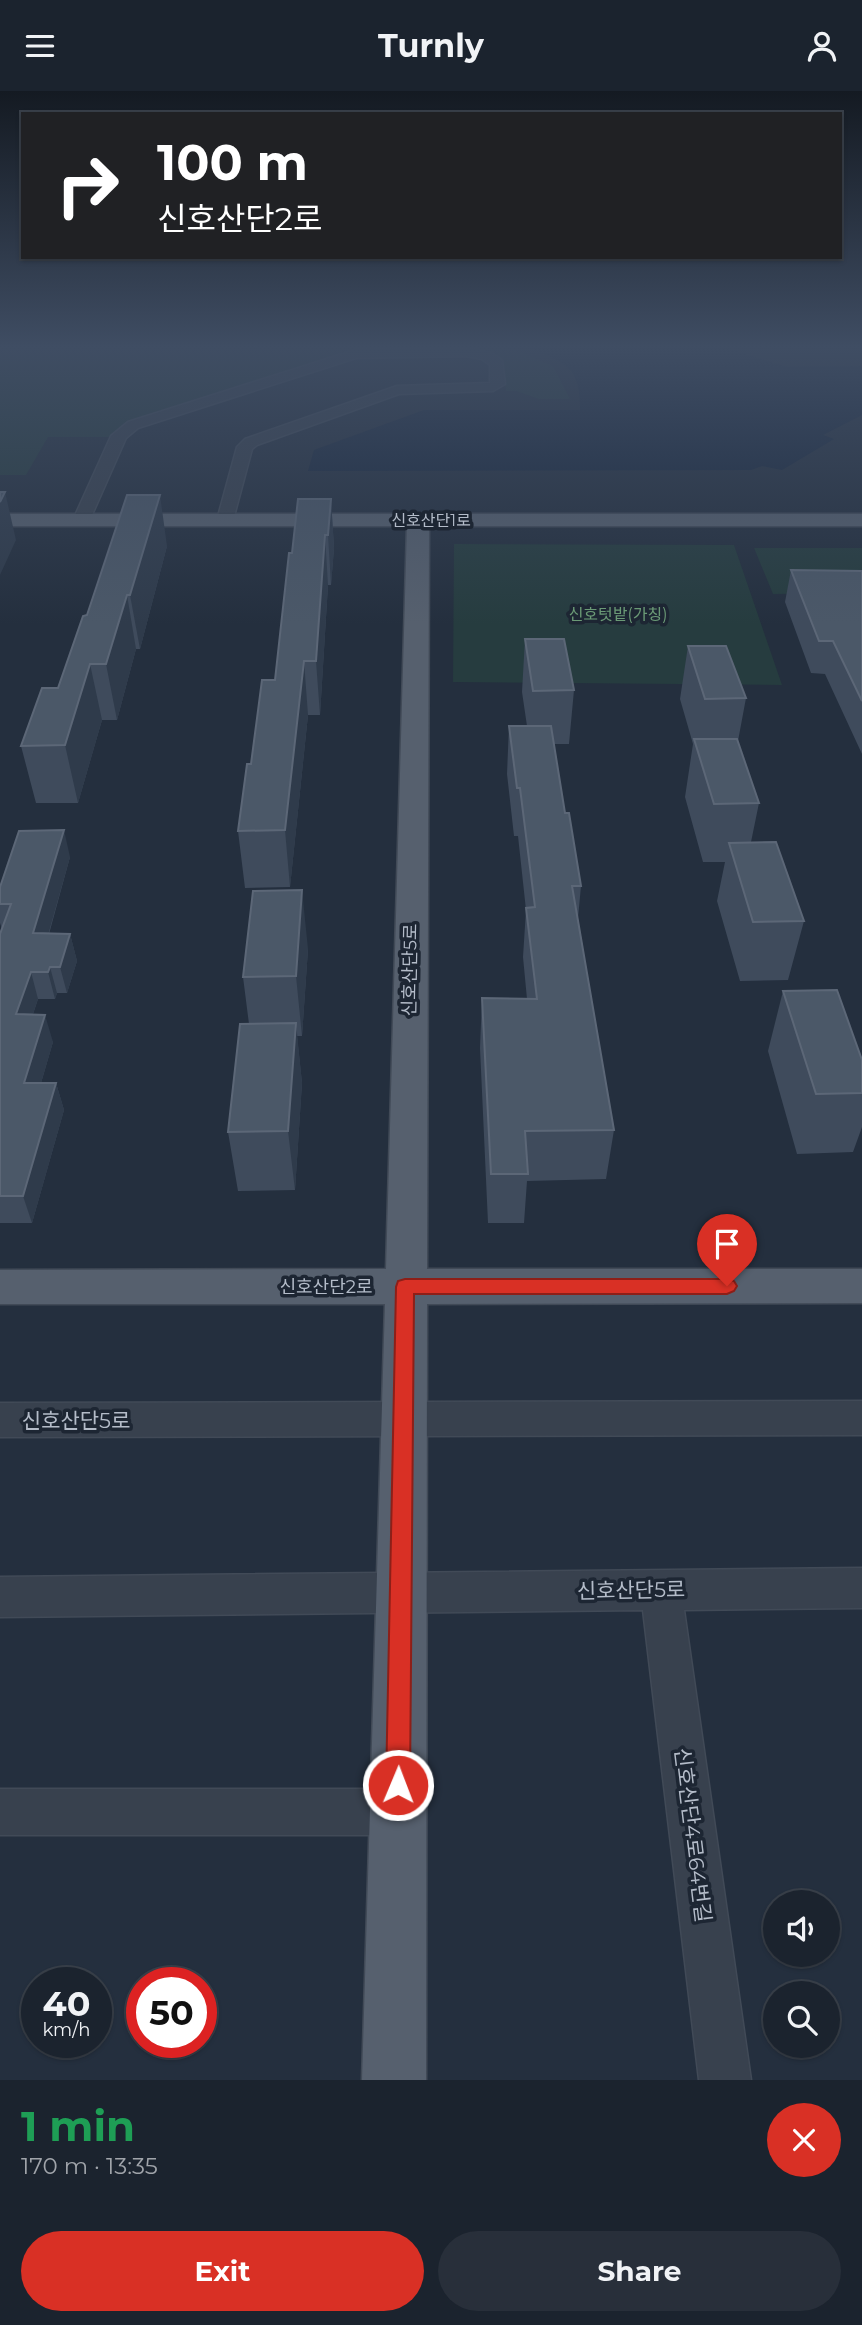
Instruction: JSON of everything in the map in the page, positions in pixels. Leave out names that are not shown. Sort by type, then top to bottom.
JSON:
[{"type":"main road","name":"신호산단1로","points":[[0,520],[862,520]]},
{"type":"main road","name":"신호산단5로","points":[[394,2080],[418,520]]},
{"type":"main road","name":"신호산단2로","points":[[0,1287],[862,1286]]},
{"type":"street","points":[[82,520],[118,439]]},
{"type":"street","points":[[226,520],[245,447],[260,439]]},
{"type":"street","name":"신호산단5로","points":[[0,1420],[862,1418]]},
{"type":"street","name":"신호산단5로","points":[[0,1597],[862,1588]]},
{"type":"street","name":"신호산단4로64번길","points":[[661,1590],[725,2080]]},
{"type":"street","points":[[0,1812],[398,1812]]},
{"type":"green space","points":[[0,439],[47,439],[26,475],[0,475]]},
{"type":"green space","name":"신호텃밭(가칭)","points":[[454,544],[734,545],[782,685],[453,682]]},
{"type":"green space","points":[[754,548],[862,548],[862,593],[773,594]]},
{"type":"water","points":[[345,439],[834,439],[782,470],[762,466],[751,470],[308,471],[314,450]]},
{"type":"building","points":[[127,495],[160,495],[106,664],[90,664],[65,745],[21,746],[42,688],[58,688],[83,616],[87,615]]},
{"type":"building","points":[[298,499],[331,499],[328,535],[325,535],[316,661],[304,661],[285,830],[238,831],[247,764],[251,764],[262,680],[275,680],[289,553],[292,553]]},
{"type":"building","points":[[791,570],[862,571],[862,701],[833,641],[819,641]]},
{"type":"building","points":[[525,639],[564,639],[574,690],[533,691]]},
{"type":"building","points":[[688,646],[726,646],[746,698],[705,699]]},
{"type":"building","points":[[509,726],[551,726],[565,813],[569,813],[581,886],[572,886],[614,1130],[525,1131],[528,1174],[491,1174],[482,998],[537,999],[526,908],[535,907]]},
{"type":"building","points":[[694,739],[737,739],[759,803],[714,804]]},
{"type":"building","points":[[64,830],[33,933],[70,934],[60,967],[50,967],[48,972],[31,972],[16,1014],[45,1015],[24,1083],[56,1083],[23,1196],[0,1196],[0,934],[11,904],[0,904],[0,887],[19,831]]},
{"type":"building","points":[[776,842],[804,921],[753,922],[729,843]]},
{"type":"building","points":[[302,890],[296,976],[243,977],[253,891]]},
{"type":"building","points":[[837,990],[862,1060],[862,1093],[816,1094],[783,991]]},
{"type":"building","points":[[296,1023],[288,1131],[228,1132],[240,1024]]},
{"type":"route","points":[[398,1785],[405,1287],[727,1286]]}]
